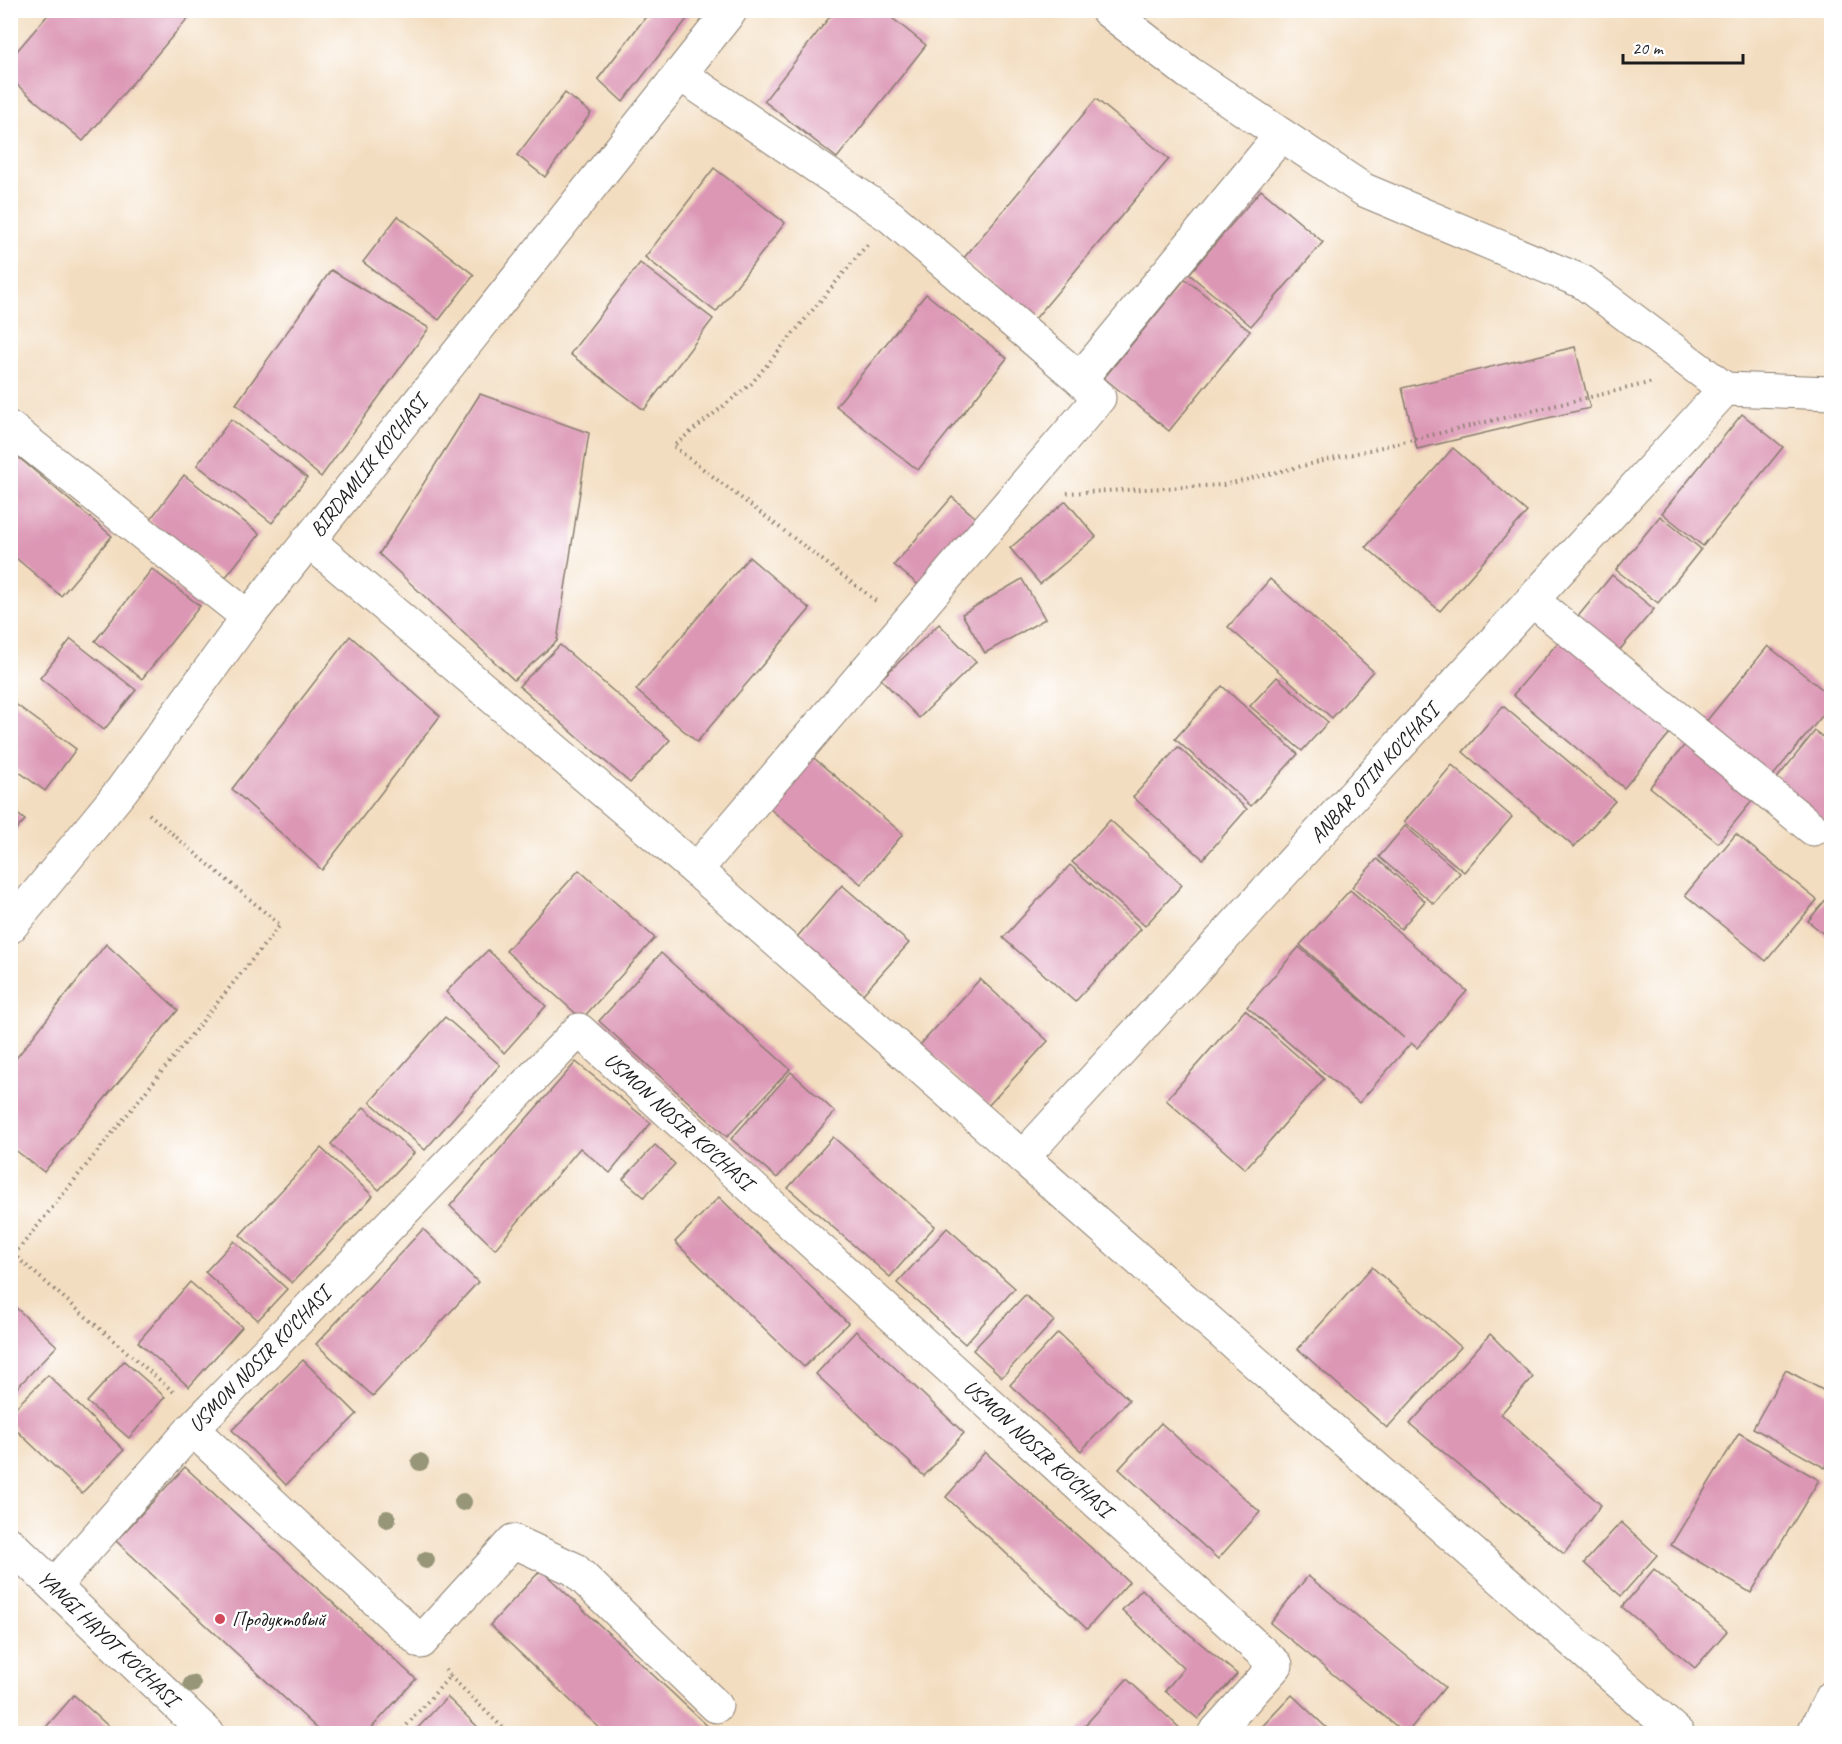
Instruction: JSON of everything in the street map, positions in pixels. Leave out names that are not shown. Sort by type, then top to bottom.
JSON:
[{"type":"street","name":"BIRDAMLIK KO'CHASI","points":[[10,927],[122,790],[248,617],[308,540],[731,10]]},
{"type":"street","points":[[1107,10],[1189,74],[1364,190],[1583,282],[1713,380],[1832,393]]},
{"type":"street","points":[[680,74],[891,217],[1080,379],[1099,398],[696,870]]},
{"type":"street","points":[[1080,379],[1281,135]]},
{"type":"street","name":"ANBAR OTIN KO'CHASI","points":[[1023,1157],[1532,600],[1713,380]]},
{"type":"street","points":[[10,428],[248,617]]},
{"type":"street","points":[[308,540],[696,870],[1678,1734]]},
{"type":"street","points":[[1532,600],[1813,829]]},
{"type":"street","name":"USMON NOSIR KO'CHASI","points":[[54,1586],[198,1423],[579,1030],[1276,1665],[1214,1734]]},
{"type":"street","points":[[198,1423],[421,1642],[513,1541],[574,1569],[716,1706]]},
{"type":"street","name":"YANGI HAYOT KO'CHASI","points":[[10,1544],[207,1734]]},
{"type":"street","points":[[1813,1734],[1832,1697]]},
{"type":"path","points":[[891,217],[751,384],[673,446],[906,624]]},
{"type":"path","points":[[1016,496],[1223,485],[1713,380]]},
{"type":"path","points":[[122,790],[280,925],[12,1253],[198,1423]]},
{"type":"path","points":[[421,1642],[450,1676],[509,1734]]},
{"type":"path","points":[[399,1734],[450,1676]]},
{"type":"building","points":[[52,10],[195,10],[83,141],[10,79],[10,59]]},
{"type":"building","points":[[651,10],[694,10],[623,102],[598,79]]},
{"type":"building","points":[[835,10],[882,10],[926,45],[837,158],[764,101]]},
{"type":"building","points":[[565,93],[591,113],[545,177],[517,155]]},
{"type":"building","points":[[1096,99],[1169,159],[1035,319],[963,259]]},
{"type":"building","points":[[714,168],[785,223],[716,312],[645,257]]},
{"type":"building","points":[[1261,190],[1323,242],[1251,326],[1189,274]]},
{"type":"building","points":[[398,216],[474,275],[439,320],[363,262]]},
{"type":"building","points":[[640,263],[713,319],[644,410],[570,354]]},
{"type":"building","points":[[331,270],[429,328],[321,477],[236,404]]},
{"type":"building","points":[[1185,279],[1250,331],[1169,431],[1104,378]]},
{"type":"building","points":[[926,294],[1007,358],[918,470],[836,406]]},
{"type":"building","points":[[1575,347],[1590,408],[1417,449],[1402,388]]},
{"type":"building","points":[[480,394],[589,433],[557,641],[514,680],[379,554]]},
{"type":"building","points":[[1742,414],[1783,447],[1703,546],[1662,513]]},
{"type":"building","points":[[231,419],[307,478],[272,523],[197,465]]},
{"type":"building","points":[[1453,448],[1527,512],[1440,611],[1366,547]]},
{"type":"building","points":[[11,451],[112,536],[61,596],[10,553]]},
{"type":"building","points":[[184,475],[260,534],[225,578],[149,521]]},
{"type":"building","points":[[952,497],[983,524],[926,591],[894,565]]},
{"type":"building","points":[[1066,501],[1096,537],[1040,584],[1010,548]]},
{"type":"building","points":[[1660,516],[1701,549],[1658,603],[1616,570]]},
{"type":"building","points":[[749,557],[810,609],[697,742],[636,690]]},
{"type":"building","points":[[152,569],[200,606],[142,679],[95,641]]},
{"type":"building","points":[[1612,575],[1654,609],[1612,659],[1571,625]]},
{"type":"building","points":[[1022,579],[1045,619],[985,653],[962,614]]},
{"type":"building","points":[[1270,579],[1373,671],[1332,718],[1228,627]]},
{"type":"building","points":[[939,624],[976,662],[919,718],[881,679]]},
{"type":"building","points":[[1565,634],[1675,727],[1624,788],[1513,695]]},
{"type":"building","points":[[350,636],[440,716],[322,870],[232,789]]},
{"type":"building","points":[[71,639],[136,690],[104,730],[40,678]]},
{"type":"building","points":[[560,645],[670,740],[630,783],[519,686]]},
{"type":"building","points":[[1768,646],[1832,697],[1832,704],[1771,778],[1704,724]]},
{"type":"building","points":[[1277,677],[1328,722],[1302,751],[1250,706]]},
{"type":"building","points":[[1222,686],[1298,754],[1251,806],[1175,739]]},
{"type":"building","points":[[10,700],[76,749],[45,791],[10,765]]},
{"type":"building","points":[[1503,706],[1615,801],[1574,847],[1463,752]]},
{"type":"building","points":[[1815,731],[1832,744],[1832,827],[1775,781]]},
{"type":"building","points":[[1688,741],[1756,796],[1718,843],[1650,787]]},
{"type":"building","points":[[1178,747],[1247,809],[1203,859],[1133,797]]},
{"type":"building","points":[[808,753],[903,834],[861,884],[764,804]]},
{"type":"building","points":[[1452,765],[1512,817],[1464,872],[1404,822]]},
{"type":"building","points":[[10,808],[25,820],[10,836]]},
{"type":"building","points":[[1110,820],[1182,885],[1145,926],[1072,862]]},
{"type":"building","points":[[1405,826],[1460,873],[1434,904],[1379,857]]},
{"type":"building","points":[[1736,834],[1817,900],[1766,961],[1685,895]]},
{"type":"building","points":[[1377,859],[1425,901],[1401,929],[1352,887]]},
{"type":"building","points":[[1070,865],[1141,929],[1075,1002],[1003,938]]},
{"type":"building","points":[[579,870],[655,938],[582,1019],[506,951]]},
{"type":"building","points":[[842,885],[909,943],[863,994],[797,937]]},
{"type":"building","points":[[1350,890],[1467,991],[1417,1048],[1411,1043],[1359,1103],[1247,1007],[1299,947],[1404,1038],[1300,945]]},
{"type":"building","points":[[1832,892],[1832,941],[1808,921]]},
{"type":"building","points":[[106,944],[178,1010],[44,1172],[10,1146],[10,1066]]},
{"type":"building","points":[[488,950],[546,1006],[504,1053],[446,992]]},
{"type":"building","points":[[661,953],[790,1069],[727,1137],[599,1021]]},
{"type":"building","points":[[980,979],[1048,1041],[988,1106],[920,1045]]},
{"type":"building","points":[[1245,1010],[1324,1079],[1245,1169],[1166,1100]]},
{"type":"building","points":[[445,1017],[500,1065],[425,1150],[370,1102]]},
{"type":"building","points":[[576,1062],[651,1123],[610,1173],[580,1148],[495,1249],[450,1206]]},
{"type":"building","points":[[791,1072],[835,1112],[777,1178],[731,1139]]},
{"type":"building","points":[[364,1107],[414,1153],[379,1190],[331,1144]]},
{"type":"building","points":[[833,1137],[935,1226],[890,1277],[788,1188]]},
{"type":"building","points":[[655,1145],[675,1164],[644,1197],[623,1179]]},
{"type":"building","points":[[321,1148],[373,1196],[292,1283],[240,1235]]},
{"type":"building","points":[[719,1197],[848,1323],[804,1367],[675,1242]]},
{"type":"building","points":[[947,1228],[1015,1288],[965,1344],[897,1283]]},
{"type":"building","points":[[423,1229],[478,1282],[373,1396],[316,1344]]},
{"type":"building","points":[[234,1241],[287,1289],[258,1320],[205,1272]]},
{"type":"building","points":[[1372,1267],[1461,1347],[1387,1428],[1298,1349]]},
{"type":"building","points":[[190,1282],[242,1327],[189,1387],[138,1342]]},
{"type":"building","points":[[1025,1295],[1054,1321],[1002,1377],[973,1350]]},
{"type":"building","points":[[10,1302],[57,1346],[10,1395]]},
{"type":"building","points":[[856,1331],[964,1433],[924,1476],[816,1374]]},
{"type":"building","points":[[1058,1333],[1129,1400],[1081,1451],[1010,1385]]},
{"type":"building","points":[[1490,1334],[1533,1377],[1501,1414],[1601,1505],[1564,1554],[1410,1424]]},
{"type":"building","points":[[303,1360],[357,1414],[286,1485],[232,1430]]},
{"type":"building","points":[[124,1361],[165,1397],[129,1438],[87,1402]]},
{"type":"building","points":[[1786,1370],[1832,1395],[1832,1457],[1825,1468],[1753,1428]]},
{"type":"building","points":[[48,1375],[124,1450],[82,1493],[10,1424],[10,1413]]},
{"type":"building","points":[[1161,1423],[1260,1512],[1218,1559],[1119,1469]]},
{"type":"building","points":[[1739,1433],[1819,1480],[1751,1593],[1671,1545]]},
{"type":"building","points":[[985,1452],[1129,1582],[1087,1629],[946,1497]]},
{"type":"building","points":[[185,1467],[416,1679],[366,1734],[323,1734],[116,1541]]},
{"type":"building","points":[[1621,1522],[1657,1555],[1621,1596],[1584,1563]]},
{"type":"building","points":[[1654,1569],[1727,1631],[1695,1668],[1622,1607]]},
{"type":"building","points":[[541,1570],[716,1734],[606,1734],[490,1625]]},
{"type":"building","points":[[1308,1576],[1445,1687],[1406,1734],[1270,1623]]},
{"type":"building","points":[[1142,1589],[1174,1621],[1237,1674],[1198,1719],[1165,1691],[1184,1668],[1122,1610]]},
{"type":"building","points":[[1127,1679],[1183,1731],[1181,1734],[1077,1734]]},
{"type":"building","points":[[74,1695],[117,1734],[40,1734]]},
{"type":"building","points":[[1292,1695],[1333,1734],[1255,1734]]},
{"type":"building","points":[[447,1697],[485,1734],[412,1734]]},
{"type":"place","name":"Продуктовый","points":[[220,1619]]}]
